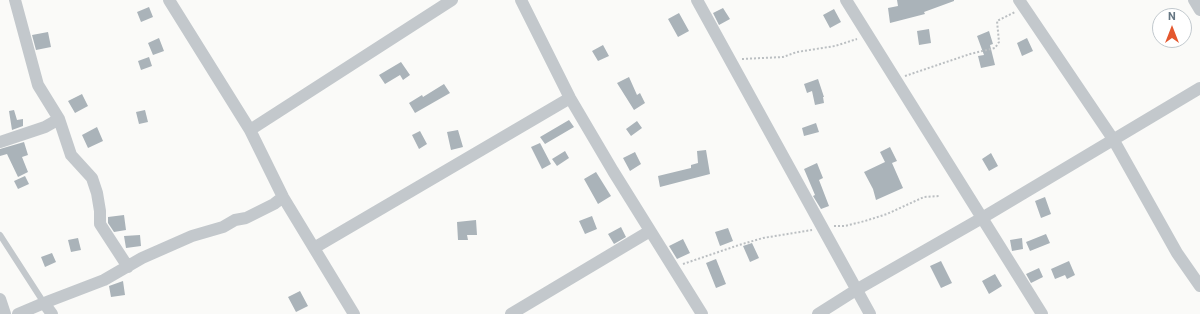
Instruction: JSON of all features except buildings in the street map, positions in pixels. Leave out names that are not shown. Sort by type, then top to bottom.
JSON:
[{"type":"street","points":[[15,0],[34,77],[58,119],[71,155],[92,178],[97,193],[100,211],[100,224],[128,267]]},
{"type":"street","points":[[169,0],[250,130],[283,196],[354,314]]},
{"type":"street","points":[[250,130],[452,0]]},
{"type":"street","points":[[521,0],[570,98],[673,269],[702,314]]},
{"type":"street","points":[[697,0],[870,314]]},
{"type":"street","points":[[846,0],[1042,314]]},
{"type":"street","points":[[1194,0],[1200,10]]},
{"type":"street","points":[[1021,3],[1113,139],[1177,253],[1200,286]]},
{"type":"street","points":[[818,314],[856,290],[982,218],[1200,88]]},
{"type":"street","points":[[314,248],[570,98]]},
{"type":"street","points":[[0,142],[45,127],[58,119]]},
{"type":"street","points":[[18,314],[104,280],[142,258],[192,236],[223,227],[235,220],[246,218],[274,204],[283,196]]},
{"type":"street","points":[[511,314],[650,231]]},
{"type":"street","points":[[0,299],[5,314]]},
{"type":"street","points":[[44,303],[52,314]]},
{"type":"lane","points":[[0,235],[44,303]]},
{"type":"path","points":[[896,82],[909,74],[995,48],[999,42],[1000,33],[997,21],[1021,3]]},
{"type":"path","points":[[731,62],[744,59],[783,57],[797,52],[834,46],[866,34]]},
{"type":"path","points":[[673,269],[688,261],[763,238],[822,229],[828,226],[845,226],[887,214],[924,197],[939,196]]}]
